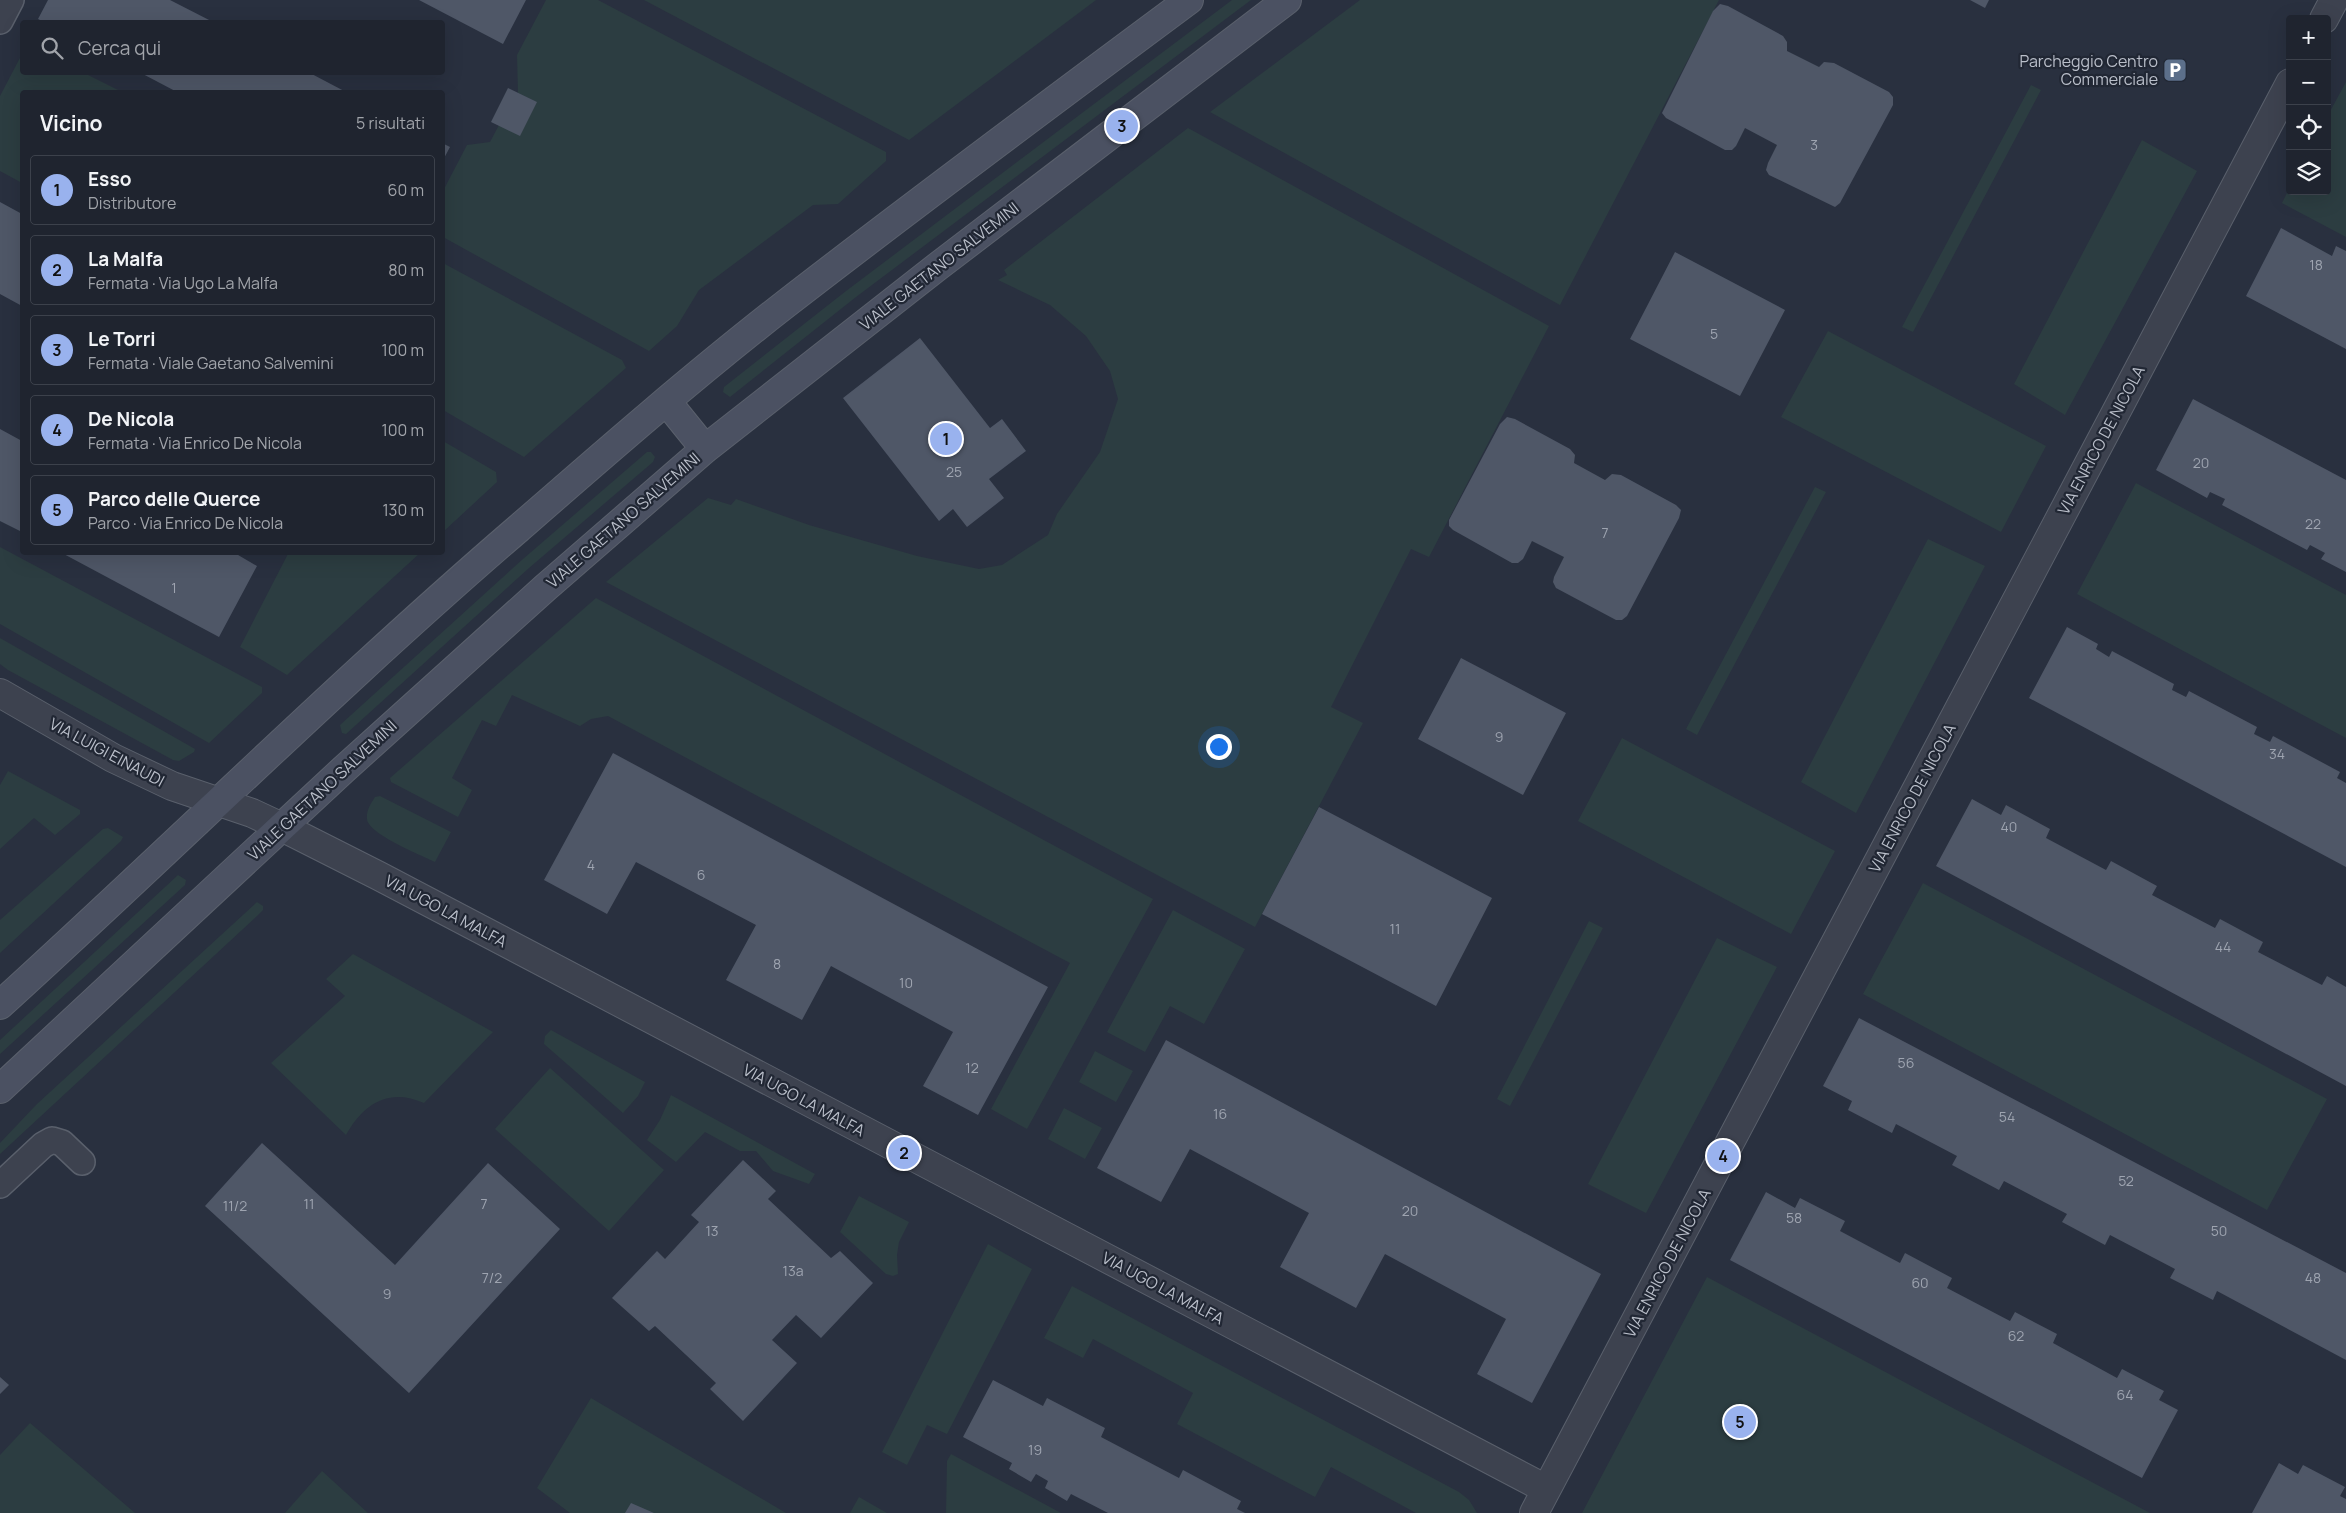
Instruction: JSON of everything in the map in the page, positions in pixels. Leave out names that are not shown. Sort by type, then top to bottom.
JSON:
[{"type":"main road","points":[[0,1005],[278,744],[516,530],[667,402],[780,308],[1189,0]]},
{"type":"main road","name":"VIALE GAETANO SALVEMINI","points":[[0,1089],[282,827],[530,601],[705,449],[936,267],[1287,0]]},
{"type":"main road","points":[[667,402],[705,449]]},
{"type":"street","points":[[2326,15],[2334,0]]},
{"type":"street","name":"VIA ENRICO DE NICOLA","points":[[1534,1513],[2286,91]]},
{"type":"street","name":"VIA LUIGI EINAUDI","points":[[0,693],[113,758],[172,786],[218,802]]},
{"type":"street","name":"VIA UGO LA MALFA","points":[[218,802],[282,827],[1546,1489]]},
{"type":"lane","points":[[0,21],[11,0]]},
{"type":"lane","points":[[0,1185],[44,1144],[52,1140],[62,1143],[82,1162]]},
{"type":"shaded area","points":[[546,0],[598,0],[886,152],[886,161],[838,204],[813,205],[699,290],[677,326],[649,351],[445,238],[445,187],[467,145],[490,142],[499,125],[536,102],[518,93],[517,55]]},
{"type":"shaded area","points":[[644,0],[1096,0],[909,140]]},
{"type":"shaded area","points":[[1232,0],[1251,0],[856,297],[730,397],[723,392],[724,387],[846,291]]},
{"type":"shaded area","points":[[1360,0],[1719,0],[1560,305],[1210,112]]},
{"type":"shaded area","points":[[20,58],[20,75],[88,75],[118,90],[20,90],[20,182],[0,171],[0,96]]},
{"type":"shaded area","points":[[2346,82],[2346,237],[2282,203],[2286,195],[2331,195],[2331,110]]},
{"type":"shaded area","points":[[2031,85],[2041,90],[1913,332],[1902,327]]},
{"type":"shaded area","points":[[1188,128],[1549,326],[1429,557],[1411,549],[1331,707],[1363,723],[1255,927],[606,582],[708,498],[731,505],[736,499],[809,525],[917,556],[979,569],[1002,565],[1048,535],[1057,514],[1100,452],[1118,399],[1110,371],[1086,336],[1050,305],[998,280],[1007,275],[1004,270]]},
{"type":"shaded area","points":[[2142,140],[2197,171],[2065,415],[2014,384]]},
{"type":"shaded area","points":[[445,264],[622,360],[626,368],[524,457],[445,411]]},
{"type":"shaded area","points":[[1828,331],[2046,446],[2001,532],[1781,417]]},
{"type":"shaded area","points":[[445,442],[496,472],[497,482],[445,530]]},
{"type":"shaded area","points":[[647,452],[651,452],[655,457],[653,462],[529,568],[346,734],[342,733],[340,725],[523,559]]},
{"type":"shaded area","points":[[2136,483],[2346,595],[2346,738],[2077,594]]},
{"type":"shaded area","points":[[1815,487],[1826,492],[1697,735],[1686,729]]},
{"type":"shaded area","points":[[1928,539],[1985,566],[1856,813],[1801,782]]},
{"type":"shaded area","points":[[0,547],[262,687],[262,693],[209,743],[0,624]]},
{"type":"shaded area","points":[[287,555],[418,555],[287,675],[240,647]]},
{"type":"shaded area","points":[[596,598],[1153,899],[1027,1129],[991,1109],[1070,963],[608,716],[591,719],[580,726],[512,695],[496,726],[482,720],[452,778],[472,790],[458,817],[391,782],[390,778]]},
{"type":"shaded area","points":[[0,638],[195,749],[194,752],[179,761],[173,760],[8,670],[0,664]]},
{"type":"shaded area","points":[[1622,738],[1835,851],[1791,934],[1578,821]]},
{"type":"shaded area","points":[[8,771],[80,810],[80,814],[55,835],[34,818],[0,849],[0,785]]},
{"type":"shaded area","points":[[380,796],[451,832],[435,862],[385,837],[370,825],[367,816],[370,804],[375,797]]},
{"type":"shaded area","points":[[108,828],[123,837],[121,841],[0,953],[0,920],[103,829]]},
{"type":"shaded area","points":[[178,875],[186,880],[185,885],[0,1054],[0,1040]]},
{"type":"shaded area","points":[[1923,883],[2327,1099],[2267,1210],[1863,994]]},
{"type":"shaded area","points":[[257,902],[263,906],[263,910],[257,916],[0,1154],[0,1143],[37,1104]]},
{"type":"shaded area","points":[[1173,910],[1245,949],[1204,1024],[1170,1006],[1145,1052],[1107,1032]]},
{"type":"shaded area","points":[[1589,921],[1603,928],[1510,1106],[1497,1099]]},
{"type":"shaded area","points":[[1717,938],[1777,967],[1646,1213],[1588,1184]]},
{"type":"shaded area","points":[[353,954],[493,1032],[424,1103],[399,1097],[378,1101],[360,1115],[346,1135],[271,1063],[345,996],[326,979]]},
{"type":"shaded area","points":[[551,1030],[645,1082],[638,1096],[623,1113],[544,1044],[545,1036]]},
{"type":"shaded area","points":[[1095,1051],[1133,1071],[1116,1102],[1079,1082]]},
{"type":"shaded area","points":[[550,1068],[664,1170],[609,1231],[495,1129]]},
{"type":"shaded area","points":[[671,1095],[815,1174],[809,1184],[773,1171],[756,1151],[740,1151],[705,1132],[676,1162],[647,1140],[660,1120]]},
{"type":"shaded area","points":[[1064,1108],[1102,1128],[1085,1159],[1048,1139]]},
{"type":"shaded area","points":[[859,1196],[909,1222],[899,1242],[897,1255],[898,1274],[893,1276],[886,1274],[840,1232]]},
{"type":"shaded area","points":[[988,1244],[1032,1269],[947,1434],[927,1425],[907,1465],[882,1452]]},
{"type":"shaded area","points":[[1707,1277],[2150,1513],[1582,1513]]},
{"type":"shaded area","points":[[1072,1286],[1459,1492],[1469,1500],[1477,1513],[1416,1513],[1331,1467],[1315,1497],[1177,1424],[1193,1393],[1093,1339],[1083,1358],[1044,1338]]},
{"type":"shaded area","points":[[591,1398],[786,1513],[570,1513],[537,1488]]},
{"type":"shaded area","points":[[30,1423],[135,1513],[0,1513],[0,1455]]},
{"type":"shaded area","points":[[951,1454],[1061,1513],[946,1513],[947,1461]]},
{"type":"shaded area","points":[[322,1471],[368,1513],[285,1513]]},
{"type":"shaded area","points":[[859,1497],[887,1513],[850,1513]]},
{"type":"building","points":[[48,0],[170,0],[209,20],[40,20],[38,19]]},
{"type":"building","points":[[419,0],[526,0],[503,44]]},
{"type":"building","points":[[1970,0],[1989,0],[1985,8]]},
{"type":"building","points":[[1720,4],[1728,6],[1783,36],[1787,42],[1787,51],[1819,67],[1824,62],[1834,63],[1889,92],[1893,97],[1893,105],[1840,203],[1835,207],[1769,175],[1766,170],[1777,145],[1745,128],[1736,146],[1732,150],[1725,150],[1666,118],[1662,113],[1713,11]]},
{"type":"building","points":[[145,75],[314,75],[342,90],[173,90]]},
{"type":"building","points":[[508,88],[537,102],[520,136],[491,122]]},
{"type":"building","points":[[445,144],[450,147],[445,156]]},
{"type":"building","points":[[0,202],[20,213],[20,305],[0,294]]},
{"type":"building","points":[[2281,228],[2332,256],[2336,246],[2346,251],[2346,349],[2246,296]]},
{"type":"building","points":[[1675,252],[1785,310],[1740,396],[1630,339]]},
{"type":"building","points":[[920,338],[990,428],[1002,419],[1026,451],[989,479],[1004,498],[967,527],[953,509],[939,521],[843,398]]},
{"type":"building","points":[[2193,399],[2346,480],[2346,572],[2321,559],[2325,553],[2310,545],[2307,550],[2222,505],[2225,499],[2210,492],[2207,498],[2156,470]]},
{"type":"building","points":[[1507,417],[1515,419],[1570,449],[1575,455],[1574,463],[1605,480],[1612,474],[1621,475],[1676,505],[1681,510],[1679,518],[1627,616],[1622,620],[1616,620],[1556,588],[1553,582],[1554,577],[1564,557],[1532,541],[1523,559],[1518,563],[1512,563],[1449,526],[1449,520],[1500,424]]},
{"type":"building","points":[[0,429],[20,440],[20,531],[0,521]]},
{"type":"building","points":[[66,555],[238,555],[257,566],[219,637]]},
{"type":"building","points":[[2067,627],[2098,644],[2096,649],[2109,657],[2112,651],[2174,684],[2172,690],[2186,697],[2189,691],[2257,727],[2254,734],[2270,742],[2273,736],[2340,772],[2337,778],[2346,783],[2346,867],[2029,698]]},
{"type":"building","points":[[1461,658],[1566,713],[1523,795],[1418,739]]},
{"type":"building","points":[[613,753],[1048,987],[978,1115],[923,1086],[953,1032],[831,966],[802,1020],[726,980],[756,925],[636,862],[607,914],[544,880]]},
{"type":"building","points":[[1972,799],[2001,815],[2006,805],[2050,829],[2046,838],[2106,870],[2111,861],[2157,886],[2152,895],[2215,928],[2220,919],[2263,942],[2258,952],[2322,985],[2327,976],[2346,987],[2346,1086],[1936,866]]},
{"type":"building","points":[[1319,807],[1492,898],[1436,1006],[1262,914]]},
{"type":"building","points":[[1859,1018],[2346,1273],[2346,1360],[2217,1291],[2213,1300],[2170,1278],[2175,1269],[2110,1235],[2105,1245],[2062,1222],[2067,1214],[2004,1181],[1999,1190],[1952,1165],[1957,1156],[1896,1124],[1892,1133],[1848,1110],[1852,1101],[1823,1086]]},
{"type":"building","points":[[1166,1040],[1601,1274],[1532,1403],[1477,1374],[1506,1319],[1385,1254],[1356,1308],[1280,1267],[1309,1213],[1190,1149],[1161,1202],[1097,1168]]},
{"type":"building","points":[[262,1143],[395,1265],[488,1163],[560,1229],[409,1393],[205,1206]]},
{"type":"building","points":[[743,1160],[776,1191],[768,1199],[831,1258],[840,1251],[873,1283],[821,1338],[796,1315],[772,1340],[797,1363],[743,1421],[710,1389],[716,1383],[655,1326],[649,1331],[612,1298],[657,1251],[665,1259],[699,1222],[691,1215]]},
{"type":"building","points":[[1766,1192],[1795,1208],[1800,1198],[1845,1221],[1840,1231],[1900,1263],[1905,1253],[1952,1278],[1947,1288],[2010,1321],[2015,1312],[2057,1334],[2053,1343],[2117,1378],[2122,1369],[2164,1391],[2159,1400],[2178,1410],[2142,1478],[1730,1260]]},
{"type":"building","points":[[0,1377],[9,1385],[0,1394]]},
{"type":"building","points":[[993,1380],[1043,1406],[1047,1398],[1105,1428],[1101,1437],[1179,1478],[1183,1470],[1241,1501],[1237,1509],[1245,1513],[1108,1513],[1071,1494],[1067,1501],[1045,1488],[1048,1481],[1036,1474],[1031,1482],[1009,1469],[1012,1463],[963,1437]]},
{"type":"building","points":[[2279,1463],[2298,1474],[2303,1465],[2345,1487],[2340,1496],[2346,1499],[2346,1513],[2252,1513]]},
{"type":"building","points":[[631,1503],[654,1513],[625,1513]]},
{"type":"place","name":"Parcheggio Centro Commerciale","points":[[2175,70]]},
{"type":"place","name":"Le Torri","points":[[1122,126]]},
{"type":"place","name":"Esso","points":[[946,439]]},
{"type":"place","name":"La Malfa","points":[[904,1153]]},
{"type":"place","name":"De Nicola","points":[[1723,1156]]},
{"type":"place","name":"Parco delle Querce","points":[[1740,1422]]}]
